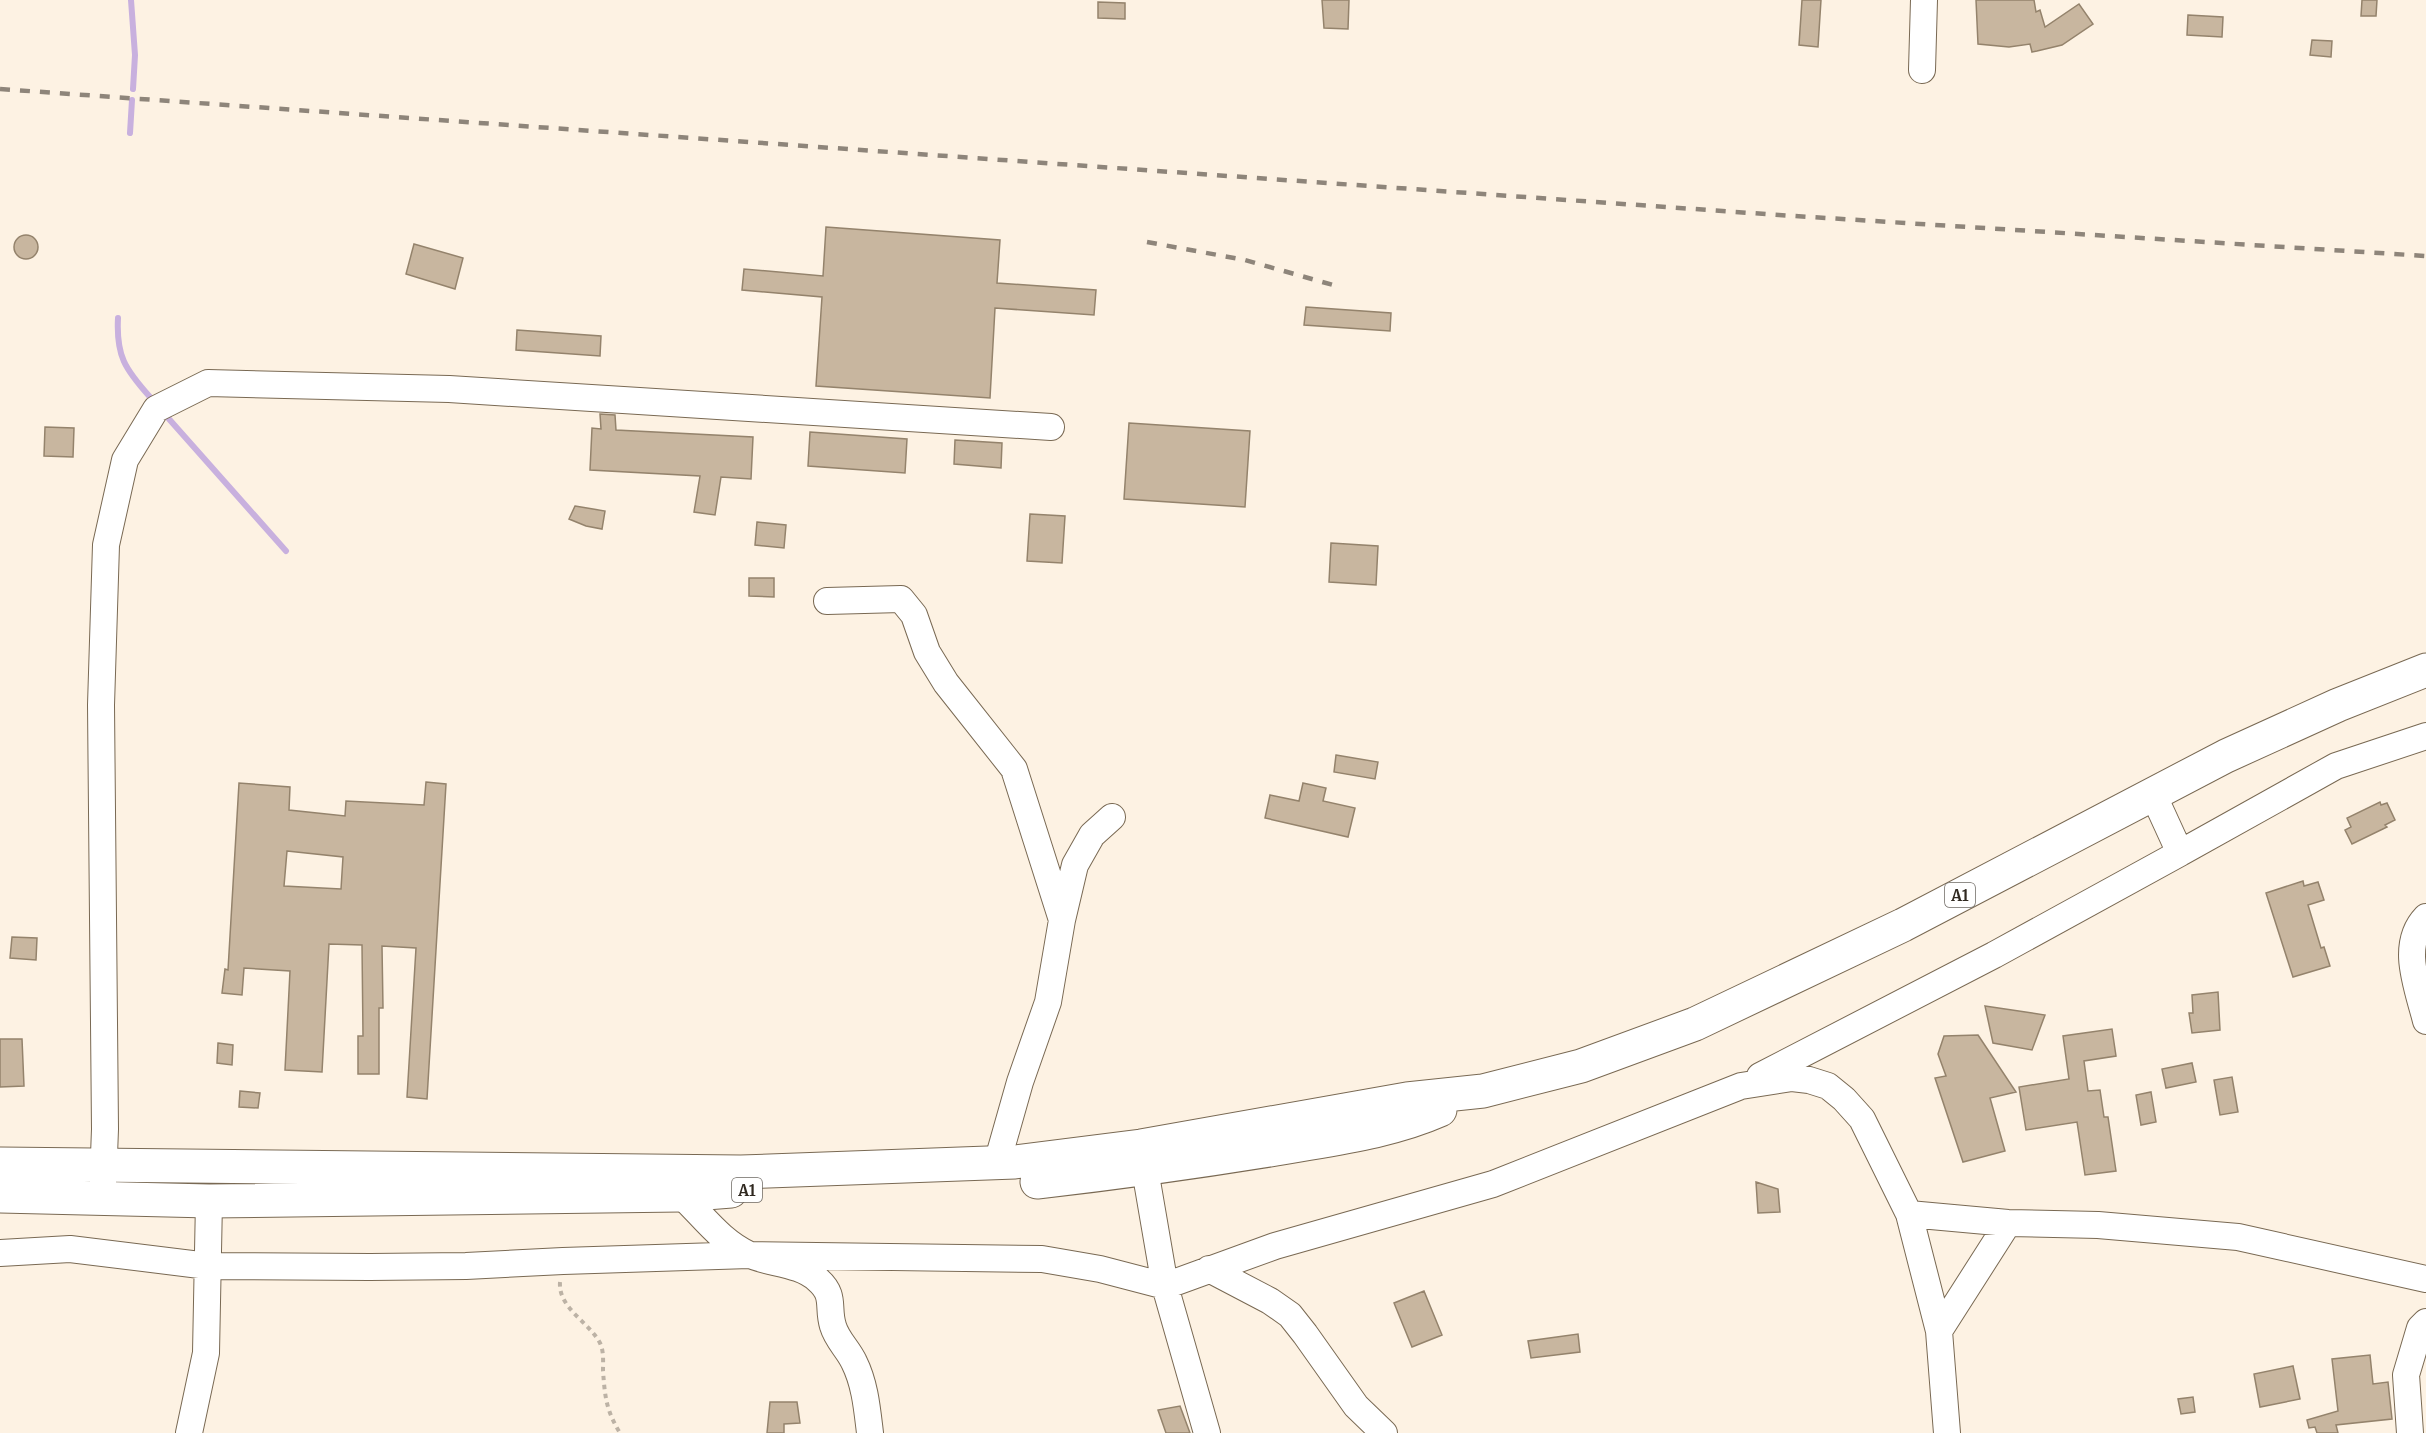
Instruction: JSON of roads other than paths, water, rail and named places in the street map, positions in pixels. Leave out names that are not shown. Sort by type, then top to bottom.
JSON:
[{"type":"highway","name":"A1","points":[[0,1164],[209,1201],[681,1195],[739,1190],[1018,1184],[1407,1099],[1483,1091],[1581,1066],[1695,1024],[1903,925],[2226,756],[2337,705],[2426,670]]},
{"type":"highway","name":"A1","points":[[0,1196],[103,1181],[741,1172],[1143,1158]]},
{"type":"street","points":[[1922,70],[1924,0]]},
{"type":"street","points":[[103,1181],[101,705],[106,544],[125,460],[156,409],[208,383],[460,389],[1051,427]]},
{"type":"street","points":[[827,601],[901,599],[915,615],[927,652],[946,683],[1014,769],[1062,920]]},
{"type":"street","points":[[0,1252],[70,1249],[208,1266],[466,1266],[749,1255],[1041,1258],[1100,1269],[1165,1286],[1275,1246],[1493,1184],[1741,1086],[1994,955],[2336,766],[2426,736]]},
{"type":"street","points":[[2153,794],[2180,853]]},
{"type":"street","points":[[997,1163],[1020,1082],[1048,1002],[1062,920],[1075,865],[1092,835],[1112,818]]},
{"type":"street","points":[[2426,917],[2413,938],[2412,961],[2426,1021]]},
{"type":"street","points":[[1741,1086],[1792,1078],[1809,1080],[1828,1086],[1844,1099],[1862,1119],[1909,1214],[1939,1331],[1947,1433]]},
{"type":"street","points":[[1143,1158],[1165,1286],[1206,1433]]},
{"type":"street","points":[[681,1195],[718,1235],[749,1255],[801,1269],[816,1278],[826,1289],[831,1301],[832,1325],[853,1360],[864,1387],[870,1433]]},
{"type":"street","points":[[189,1433],[206,1353],[209,1201]]},
{"type":"street","points":[[1909,1214],[2008,1223],[2098,1225],[2238,1237],[2426,1279]]},
{"type":"street","points":[[1939,1331],[2008,1223]]},
{"type":"street","points":[[1209,1269],[1270,1301],[1290,1315],[1356,1406],[1384,1433]]},
{"type":"street","points":[[2410,1433],[2406,1375],[2420,1329],[2426,1322]]},
{"type":"waterway","points":[[131,0],[135,55],[133,89]]},
{"type":"waterway","points":[[130,133],[132,100]]},
{"type":"waterway","points":[[118,318],[119,342],[124,361],[128,370],[150,397]]},
{"type":"waterway","points":[[169,419],[286,551]]},
{"type":"railway","points":[[0,89],[1779,215],[2426,256]]},
{"type":"railway","points":[[1147,242],[1245,260],[1340,287]]}]
